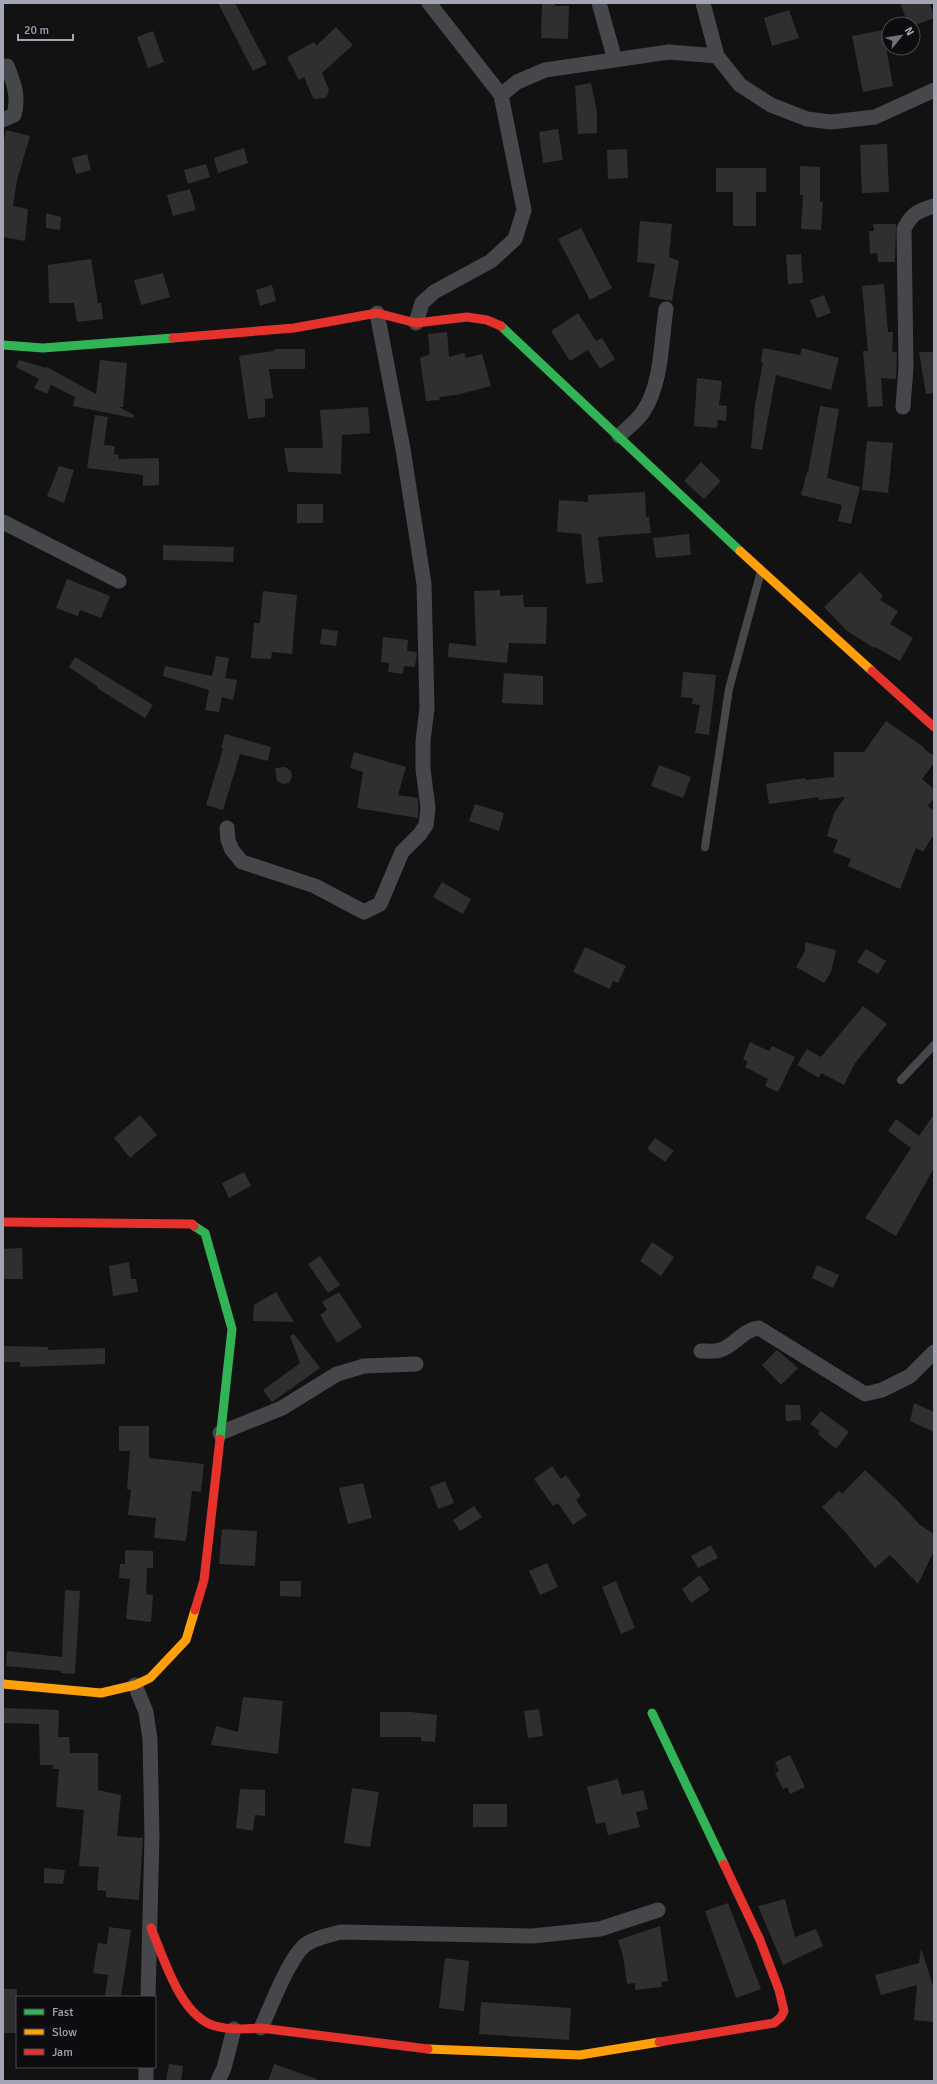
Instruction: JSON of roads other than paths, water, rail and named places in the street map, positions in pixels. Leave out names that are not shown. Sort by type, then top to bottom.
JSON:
[{"type":"street","points":[[416,323],[422,303],[434,292],[491,261],[514,239],[524,210],[501,95],[429,3]]},
{"type":"street","points":[[599,3],[615,60]]},
{"type":"street","points":[[703,3],[718,56],[740,85],[770,106],[808,119],[831,122],[875,117],[934,90]]},
{"type":"street","points":[[501,95],[517,82],[545,70],[669,52],[718,56]]},
{"type":"street","points":[[3,120],[14,115],[17,104],[16,86],[7,66]]},
{"type":"street","points":[[904,406],[906,368],[904,229],[910,218],[920,211],[934,206]]},
{"type":"street","points":[[619,436],[643,412],[652,392],[657,372],[666,309]]},
{"type":"street","points":[[227,828],[228,840],[232,850],[242,862],[315,886],[364,912],[373,909],[380,904],[402,852],[420,834],[426,825],[428,808],[423,769],[423,741],[427,708],[424,584],[403,448],[377,313]]},
{"type":"street","points":[[3,345],[43,348],[294,328],[377,313],[416,323],[467,317],[487,320],[500,325],[761,570],[934,727]]},
{"type":"street","points":[[3,522],[119,581]]},
{"type":"street","points":[[3,1222],[192,1224],[205,1233],[232,1329],[204,1580],[186,1640],[150,1678],[135,1685],[101,1693],[3,1684]]},
{"type":"street","points":[[701,1351],[719,1351],[729,1346],[743,1333],[751,1329],[759,1328],[865,1394],[882,1390],[910,1376],[934,1352]]},
{"type":"street","points":[[220,1434],[282,1408],[337,1374],[364,1366],[416,1364]]},
{"type":"street","points":[[135,1685],[146,1712],[150,1739],[152,1836],[151,1928],[148,1996]]},
{"type":"street","points":[[151,1928],[179,1994],[198,2017],[214,2026],[234,2029],[261,2028],[420,2049],[580,2056],[753,2027],[774,2022],[781,2017],[784,2011],[779,1990],[760,1940],[652,1713]]},
{"type":"street","points":[[261,2028],[296,1954],[307,1943],[327,1935],[341,1932],[532,1936],[600,1929],[658,1910]]},
{"type":"street","points":[[218,2081],[224,2068],[234,2029]]},
{"type":"street","points":[[146,2068],[146,2081]]},
{"type":"lane","points":[[705,847],[729,689],[761,570]]},
{"type":"lane","points":[[901,1080],[934,1045]]}]
